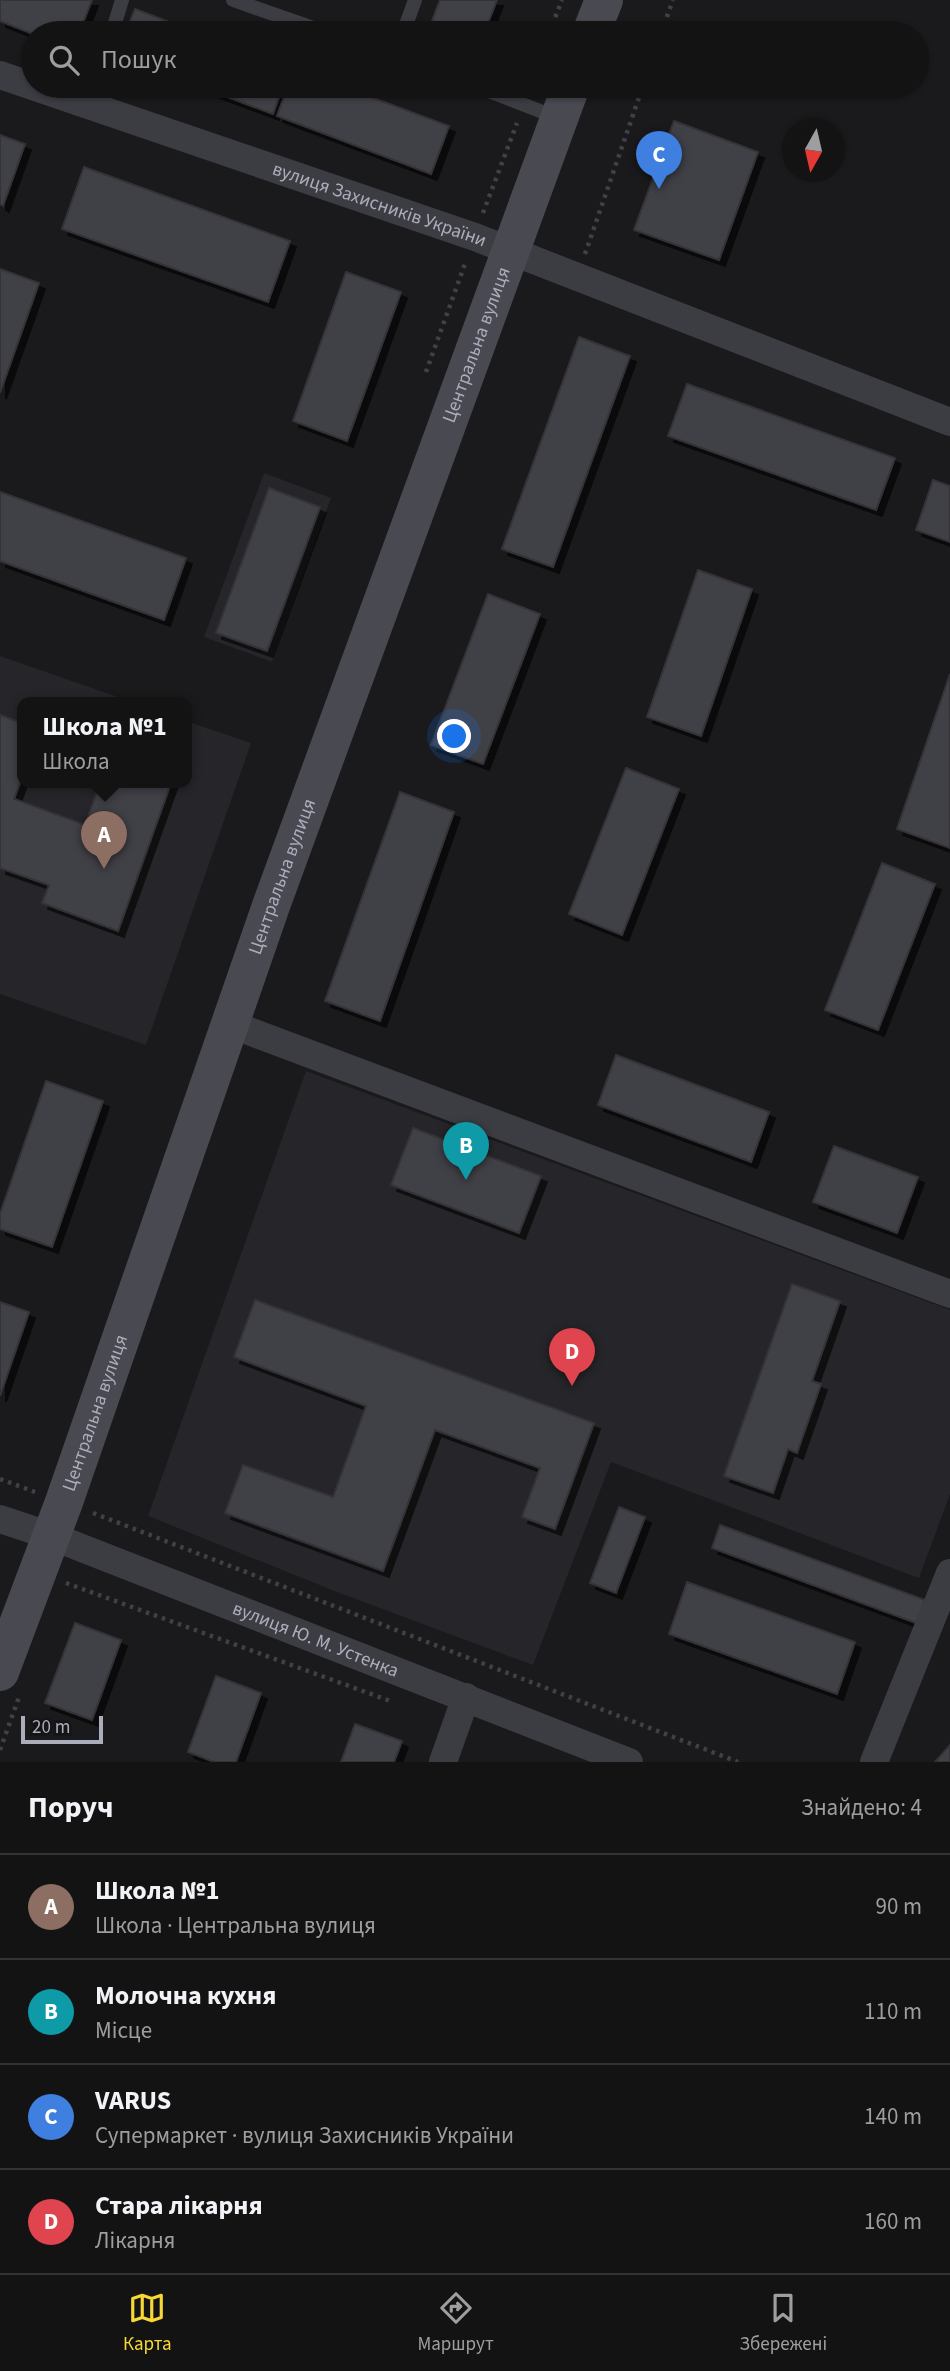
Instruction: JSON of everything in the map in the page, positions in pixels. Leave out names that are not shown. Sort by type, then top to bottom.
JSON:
[{"type":"main road","points":[[596,21],[604,0]]},
{"type":"main road","name":"Центральна вулиця","points":[[0,1672],[51,1536],[276,890],[565,102]]},
{"type":"street","name":"вулиця Захисників України","points":[[0,75],[21,81]]},
{"type":"street","name":"вулиця Захисників України","points":[[84,98],[577,276],[950,422]]},
{"type":"street","points":[[230,1024],[950,1294]]},
{"type":"street","name":"вулиця Ю. М. Устенка","points":[[0,1519],[51,1536],[629,1762]]},
{"type":"street","points":[[874,1762],[950,1573]]},
{"type":"street","points":[[443,1762],[466,1697]]},
{"type":"lane","points":[[116,21],[122,0]]},
{"type":"lane","points":[[233,0],[293,21]]},
{"type":"lane","points":[[407,21],[415,0]]},
{"type":"lane","points":[[543,98],[565,102]]},
{"type":"path","points":[[554,21],[562,0]]},
{"type":"path","points":[[665,21],[673,0]]},
{"type":"path","points":[[577,276],[639,98]]},
{"type":"path","points":[[0,1479],[51,1536],[403,1706]]},
{"type":"path","points":[[51,1536],[738,1762]]},
{"type":"shaded area","points":[[264,473],[331,498],[272,662],[204,637]]},
{"type":"shaded area","points":[[0,656],[118,697],[17,697],[17,788],[192,788],[192,723],[251,743],[146,1045],[0,994]]},
{"type":"shaded area","points":[[306,1071],[950,1310],[950,1494],[919,1578],[611,1462],[533,1665],[337,1592],[148,1516]]},
{"type":"building","points":[[0,0],[92,0],[84,21],[21,21],[21,29],[0,21]]},
{"type":"building","points":[[440,0],[497,0],[489,21],[432,21]]},
{"type":"building","points":[[135,9],[166,21],[130,21]]},
{"type":"building","points":[[230,98],[279,98],[273,114]]},
{"type":"building","points":[[284,98],[373,98],[449,126],[431,174],[277,116]]},
{"type":"building","points":[[674,121],[758,152],[719,260],[634,230]]},
{"type":"building","points":[[0,135],[25,144],[3,206],[0,204]]},
{"type":"building","points":[[84,167],[290,241],[268,302],[62,229]]},
{"type":"building","points":[[0,269],[39,283],[0,393]]},
{"type":"building","points":[[346,272],[401,292],[347,441],[293,421]]},
{"type":"building","points":[[579,337],[630,356],[553,567],[502,549]]},
{"type":"building","points":[[687,384],[895,458],[876,510],[668,436]]},
{"type":"building","points":[[933,480],[950,486],[950,542],[916,530]]},
{"type":"building","points":[[269,488],[320,507],[267,651],[216,633]]},
{"type":"building","points":[[0,492],[186,558],[164,620],[0,561]]},
{"type":"building","points":[[698,570],[752,589],[701,736],[647,717]]},
{"type":"building","points":[[488,594],[540,614],[483,764],[431,745]]},
{"type":"building","points":[[950,674],[950,848],[897,829]]},
{"type":"building","points":[[0,715],[17,721],[18,788],[14,799],[85,825],[98,788],[169,788],[118,931],[42,903],[49,885],[0,868]]},
{"type":"building","points":[[626,768],[679,789],[622,935],[569,914]]},
{"type":"building","points":[[400,792],[454,812],[380,1021],[325,1001]]},
{"type":"building","points":[[882,863],[935,884],[878,1030],[825,1010]]},
{"type":"building","points":[[616,1055],[769,1112],[751,1162],[598,1105]]},
{"type":"building","points":[[46,1081],[103,1101],[52,1247],[0,1229],[0,1214]]},
{"type":"building","points":[[413,1128],[541,1176],[519,1233],[391,1185]]},
{"type":"building","points":[[834,1146],[918,1177],[897,1233],[813,1202]]},
{"type":"building","points":[[792,1284],[840,1301],[812,1381],[821,1384],[797,1453],[788,1449],[773,1493],[724,1476]]},
{"type":"building","points":[[255,1300],[594,1423],[555,1529],[522,1517],[540,1468],[435,1430],[383,1571],[225,1513],[243,1465],[333,1497],[366,1406],[234,1357]]},
{"type":"building","points":[[0,1302],[29,1312],[0,1396]]},
{"type":"building","points":[[619,1507],[645,1517],[616,1593],[590,1583]]},
{"type":"building","points":[[720,1525],[925,1600],[916,1623],[712,1548]]},
{"type":"building","points":[[687,1582],[855,1642],[837,1694],[669,1634]]},
{"type":"building","points":[[75,1623],[121,1640],[92,1720],[45,1703]]},
{"type":"building","points":[[216,1676],[261,1693],[236,1762],[214,1762],[188,1752]]},
{"type":"building","points":[[355,1724],[402,1741],[394,1762],[341,1762]]},
{"type":"building","points":[[950,1745],[950,1762],[935,1762]]},
{"type":"place","name":"VARUS","points":[[659,189]]},
{"type":"place","name":"Школа №1","points":[[104,869]]},
{"type":"place","name":"Молочна кухня","points":[[466,1180]]},
{"type":"place","name":"Стара лікарня","points":[[572,1386]]}]
